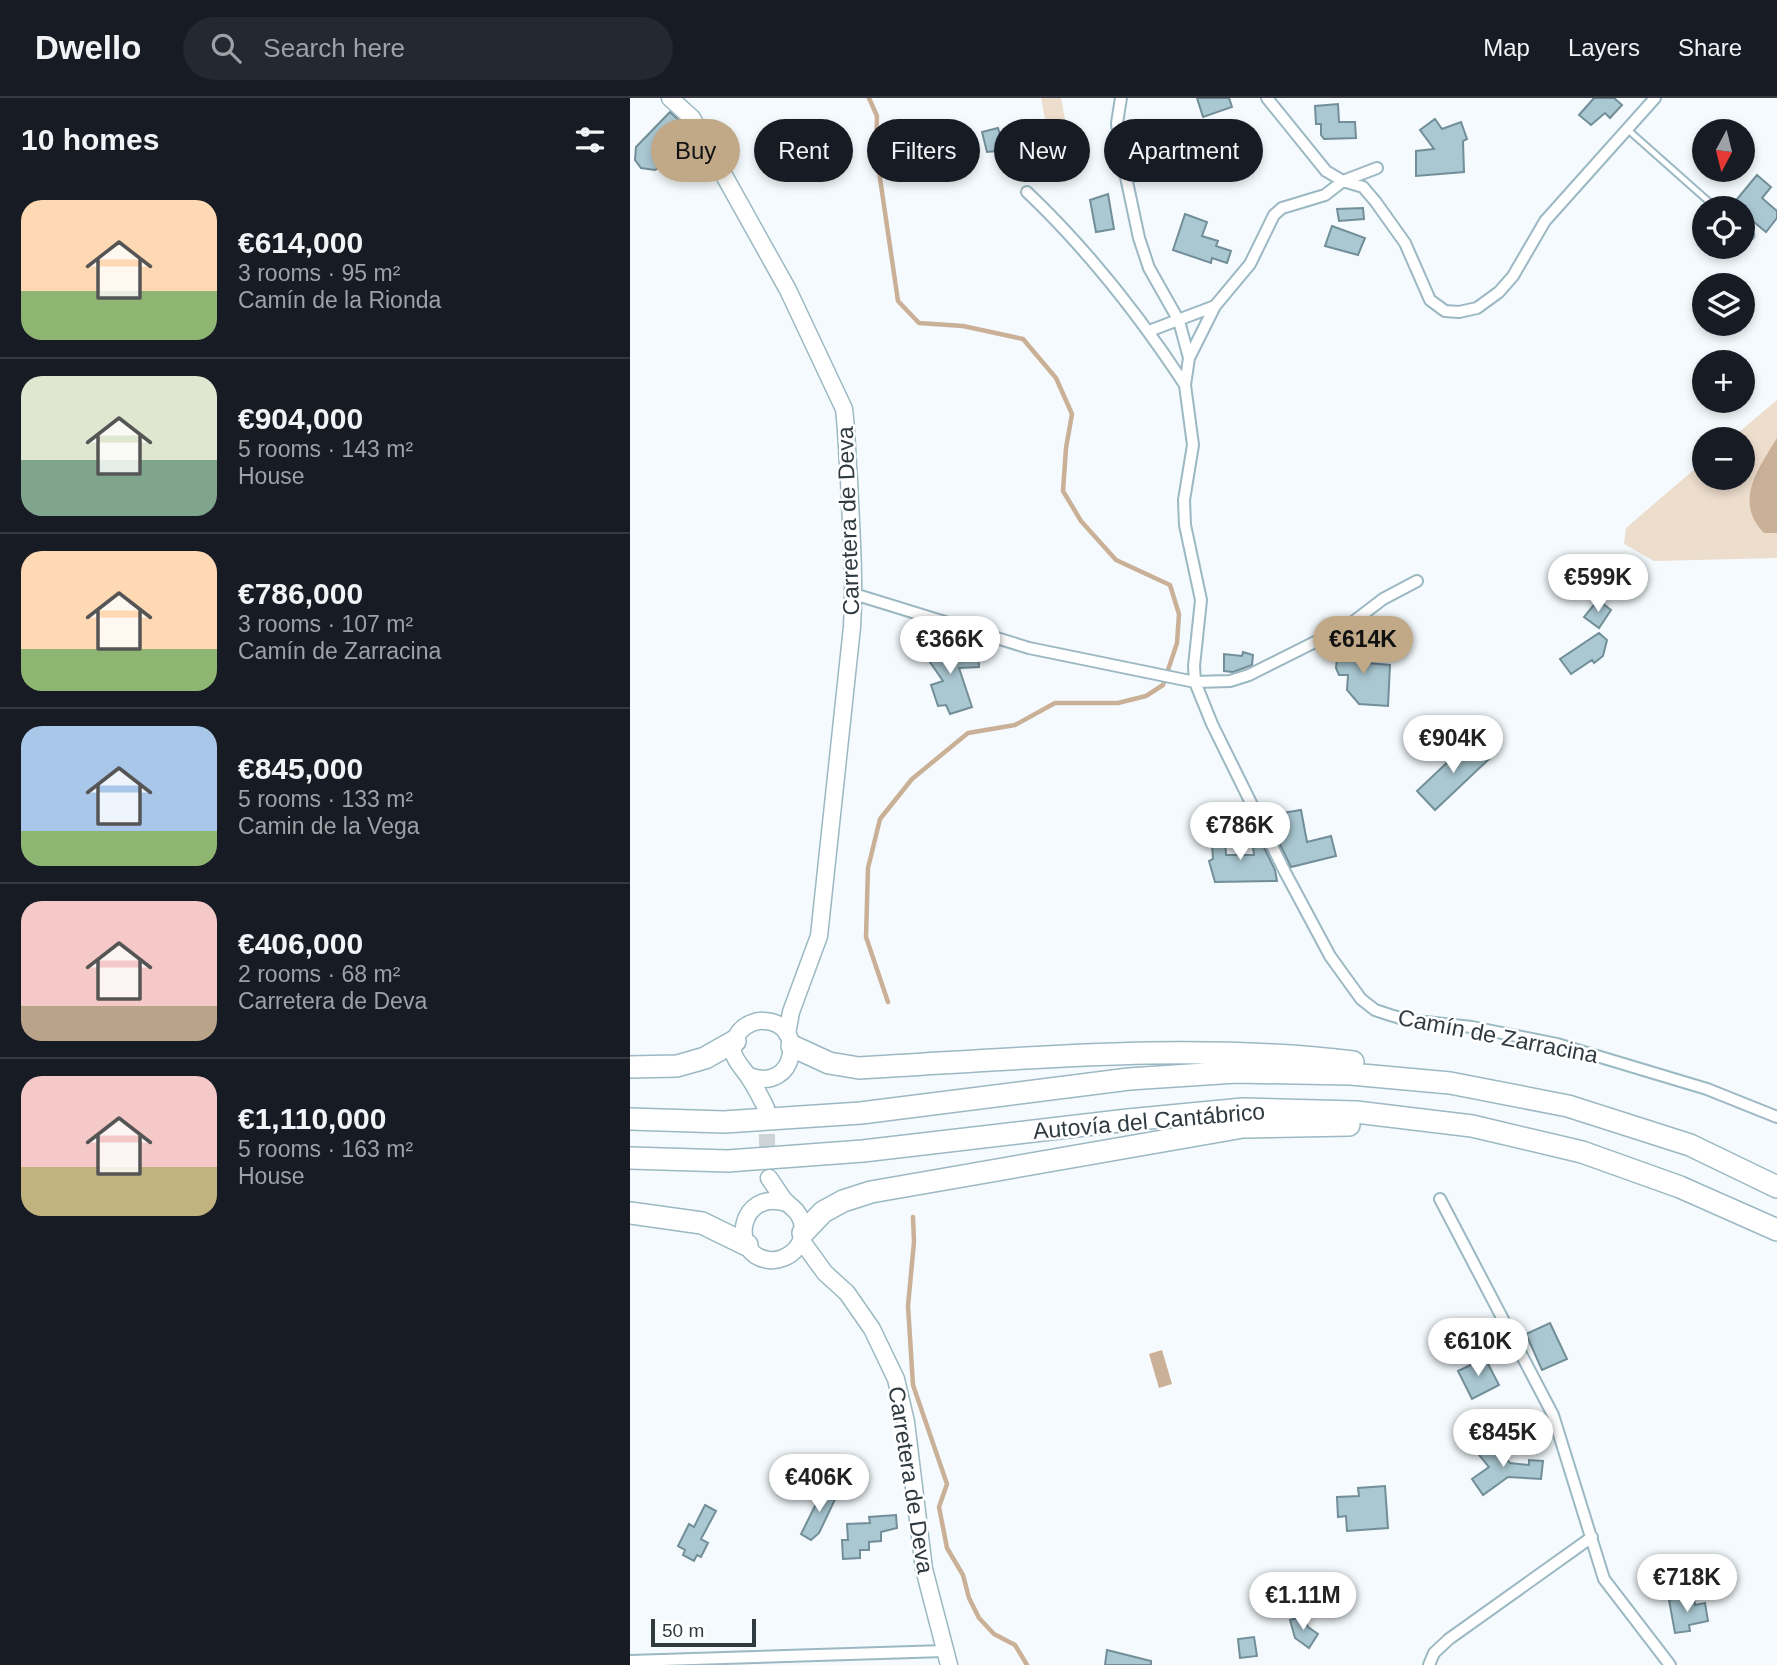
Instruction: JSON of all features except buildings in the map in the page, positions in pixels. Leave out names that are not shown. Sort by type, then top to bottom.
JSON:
[{"type":"highway","points":[[790,1040],[829,1063],[859,1068],[1118,1053],[1318,1058],[1401,1068],[1450,1083]]},
{"type":"highway","points":[[630,1067],[677,1066],[705,1058],[735,1041]]},
{"type":"highway","name":"Autovía del Cantábrico","points":[[630,1119],[724,1122],[861,1112],[1129,1079],[1236,1072],[1351,1074],[1450,1083],[1568,1106],[1690,1145],[1777,1187]]},
{"type":"highway","name":"Autovía del Cantábrico","points":[[630,1158],[727,1161],[863,1151],[1243,1109],[1356,1112],[1472,1126],[1583,1152],[1680,1187],[1777,1230]]},
{"type":"highway","points":[[802,1236],[823,1212],[871,1192],[1243,1128],[1354,1125],[1471,1139],[1576,1164],[1673,1197],[1777,1240]]},
{"type":"highway","points":[[630,1213],[702,1223],[747,1245]]},
{"type":"street","name":"Carretera de Deva","points":[[670,98],[692,118],[723,172],[788,290],[844,409],[854,594],[819,936],[792,1012],[790,1040]]},
{"type":"street","points":[[1121,98],[1116,123],[1139,238],[1149,268],[1179,321],[1189,358]]},
{"type":"street","points":[[1267,98],[1326,171],[1343,181],[1363,187],[1405,243],[1430,300],[1445,311],[1459,312],[1477,308],[1499,292],[1513,276],[1545,221],[1655,98]]},
{"type":"street","points":[[1195,682],[1194,666],[1201,611],[1185,525],[1184,500],[1193,445],[1185,385],[1189,358],[1215,306],[1250,264],[1274,215],[1292,203],[1325,195],[1343,181],[1377,168]]},
{"type":"street","points":[[1027,192],[1112,284],[1149,331],[1185,385]]},
{"type":"street","points":[[1149,331],[1215,306]]},
{"type":"street","points":[[854,594],[1019,646],[1195,682],[1230,681],[1249,675],[1349,625],[1383,599],[1417,581]]},
{"type":"street","name":"Camín de Zarracina","points":[[1195,682],[1212,724],[1291,883],[1331,956],[1361,999],[1375,1010],[1407,1020],[1496,1032],[1557,1044],[1707,1088],[1777,1117]]},
{"type":"street","name":"Carretera de Deva","points":[[764,1021],[780,1014],[802,987]]},
{"type":"street","points":[[748,1076],[766,1079],[777,1075],[786,1068],[791,1057],[790,1040],[776,1024],[764,1021],[748,1024],[741,1030],[735,1041],[735,1059],[766,1108],[777,1075]]},
{"type":"street","points":[[759,1203],[769,1178],[786,1203],[799,1216],[802,1236],[795,1250],[779,1259],[761,1257],[747,1245],[743,1226],[751,1209],[759,1203],[769,1200],[786,1203]]},
{"type":"street","points":[[1440,1199],[1553,1415],[1604,1579],[1670,1665]]},
{"type":"street","name":"Carretera de Deva","points":[[802,1236],[825,1273],[846,1293],[872,1329],[896,1379],[906,1422],[923,1569],[946,1658]]},
{"type":"street","name":"Carretera de Deva","points":[[779,1259],[825,1273]]},
{"type":"street","points":[[1429,1665],[1434,1653],[1449,1639],[1591,1538]]},
{"type":"street","points":[[630,1661],[946,1658]]},
{"type":"lane","points":[[1627,129],[1702,196]]},
{"type":"shaded area","points":[[1041,98],[1061,98],[1065,119],[1045,119]]},
{"type":"shaded area","points":[[1777,400],[1777,558],[1654,561],[1624,544],[1626,528],[1692,471],[1692,490],[1755,490],[1755,427],[1745,427]]},
{"type":"shaded area","points":[[1777,438],[1777,533],[1764,533],[1750,509],[1751,490],[1755,490],[1755,478]]},
{"type":"shaded area","points":[[1162,1350],[1172,1384],[1159,1388],[1149,1354]]},
{"type":"waterway","points":[[869,98],[877,116],[876,151],[898,301],[919,323],[963,326],[1023,339],[1056,378],[1072,414],[1063,491],[1081,521],[1116,560],[1170,585],[1179,614],[1177,643],[1163,685],[1146,696],[1118,703],[1055,703],[1015,725],[968,733],[912,779],[880,819],[868,868],[866,937],[888,1002]]},
{"type":"waterway","points":[[913,1217],[914,1242],[908,1306],[913,1385],[947,1484],[939,1507],[947,1548],[963,1575],[969,1598],[979,1618],[994,1634],[1015,1645],[1027,1665]]},
{"type":"tunnel","points":[[766,1110],[768,1168]]}]
